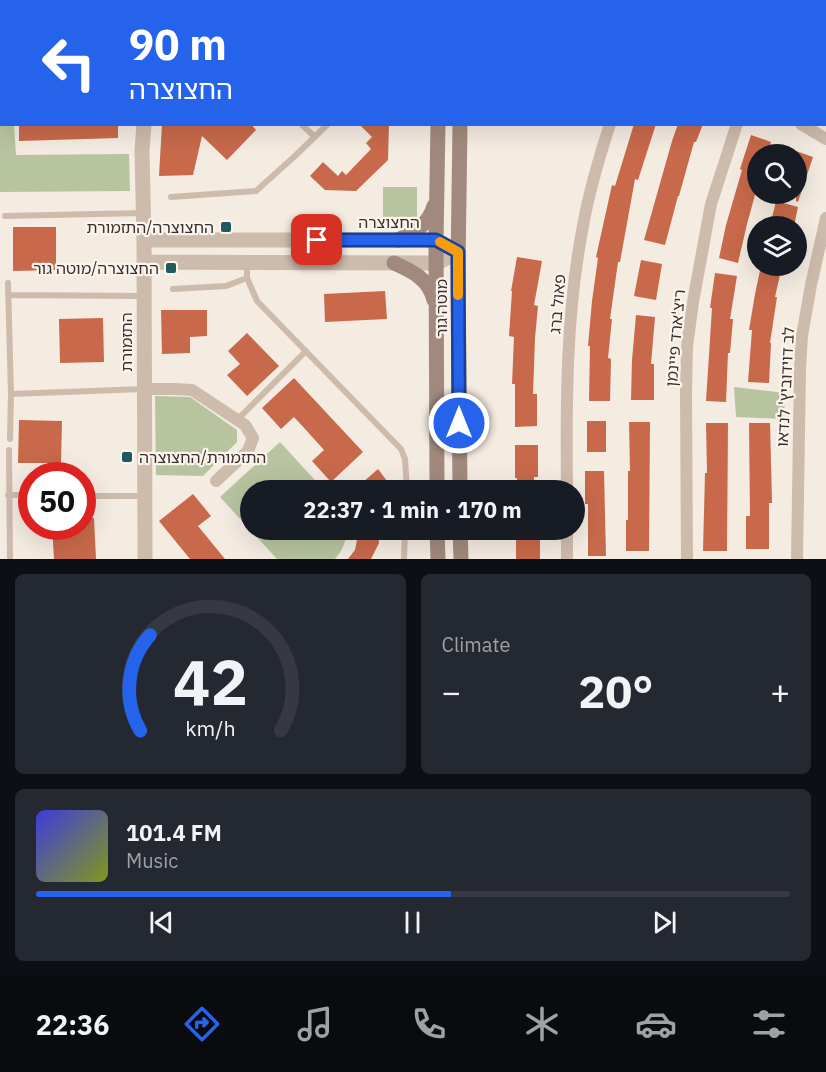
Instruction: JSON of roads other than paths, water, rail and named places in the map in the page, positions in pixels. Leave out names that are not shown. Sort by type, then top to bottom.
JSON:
[{"type":"main road","name":"מוטה גור","points":[[437,480],[438,126]]},
{"type":"main road","name":"מוטה גור","points":[[460,126],[458,252],[460,480]]},
{"type":"main road","points":[[398,240],[426,224],[437,198]]},
{"type":"main road","points":[[394,263],[414,272],[424,280],[432,292],[437,311]]},
{"type":"main road","points":[[437,540],[438,559]]},
{"type":"main road","points":[[460,540],[460,559]]},
{"type":"street","name":"התזמורת","points":[[144,126],[142,151],[145,559]]},
{"type":"street","name":"פאול ברג","points":[[567,480],[567,399],[575,279],[582,227],[609,126]]},
{"type":"street","name":"ריצ'ארד פיינמן","points":[[687,559],[687,347],[711,204],[736,126]]},
{"type":"street","points":[[804,126],[826,139]]},
{"type":"street","name":"לב דוידוביץ' לנדאו","points":[[797,559],[802,336],[813,273],[826,219]]},
{"type":"street","name":"החצוצרה","points":[[144,240],[436,240],[458,252]]},
{"type":"street","points":[[144,262],[437,263],[458,252]]},
{"type":"street","points":[[144,389],[192,390],[245,425],[254,438],[248,451],[216,481]]},
{"type":"street","points":[[567,540],[567,559]]},
{"type":"lane","points":[[303,126],[315,137]]},
{"type":"lane","points":[[171,197],[256,191],[326,126]]},
{"type":"lane","points":[[5,216],[143,213]]},
{"type":"lane","points":[[248,262],[248,278],[257,302],[401,449],[405,459],[406,480]]},
{"type":"lane","points":[[173,289],[226,286],[248,278]]},
{"type":"lane","points":[[8,283],[10,439]]},
{"type":"lane","points":[[8,295],[144,296]]},
{"type":"lane","points":[[237,420],[306,351]]},
{"type":"lane","points":[[11,394],[144,389]]},
{"type":"lane","points":[[9,450],[10,559]]},
{"type":"lane","points":[[8,495],[18,495]]},
{"type":"lane","points":[[96,496],[145,496]]},
{"type":"lane","points":[[404,559],[405,540]]},
{"type":"place","name":"החצוצרה/התזמורת","points":[[226,227]]},
{"type":"place","name":"החצוצרה/מוטה גור","points":[[171,268]]},
{"type":"place","name":"התזמורת/החצוצרה","points":[[127,457]]}]
